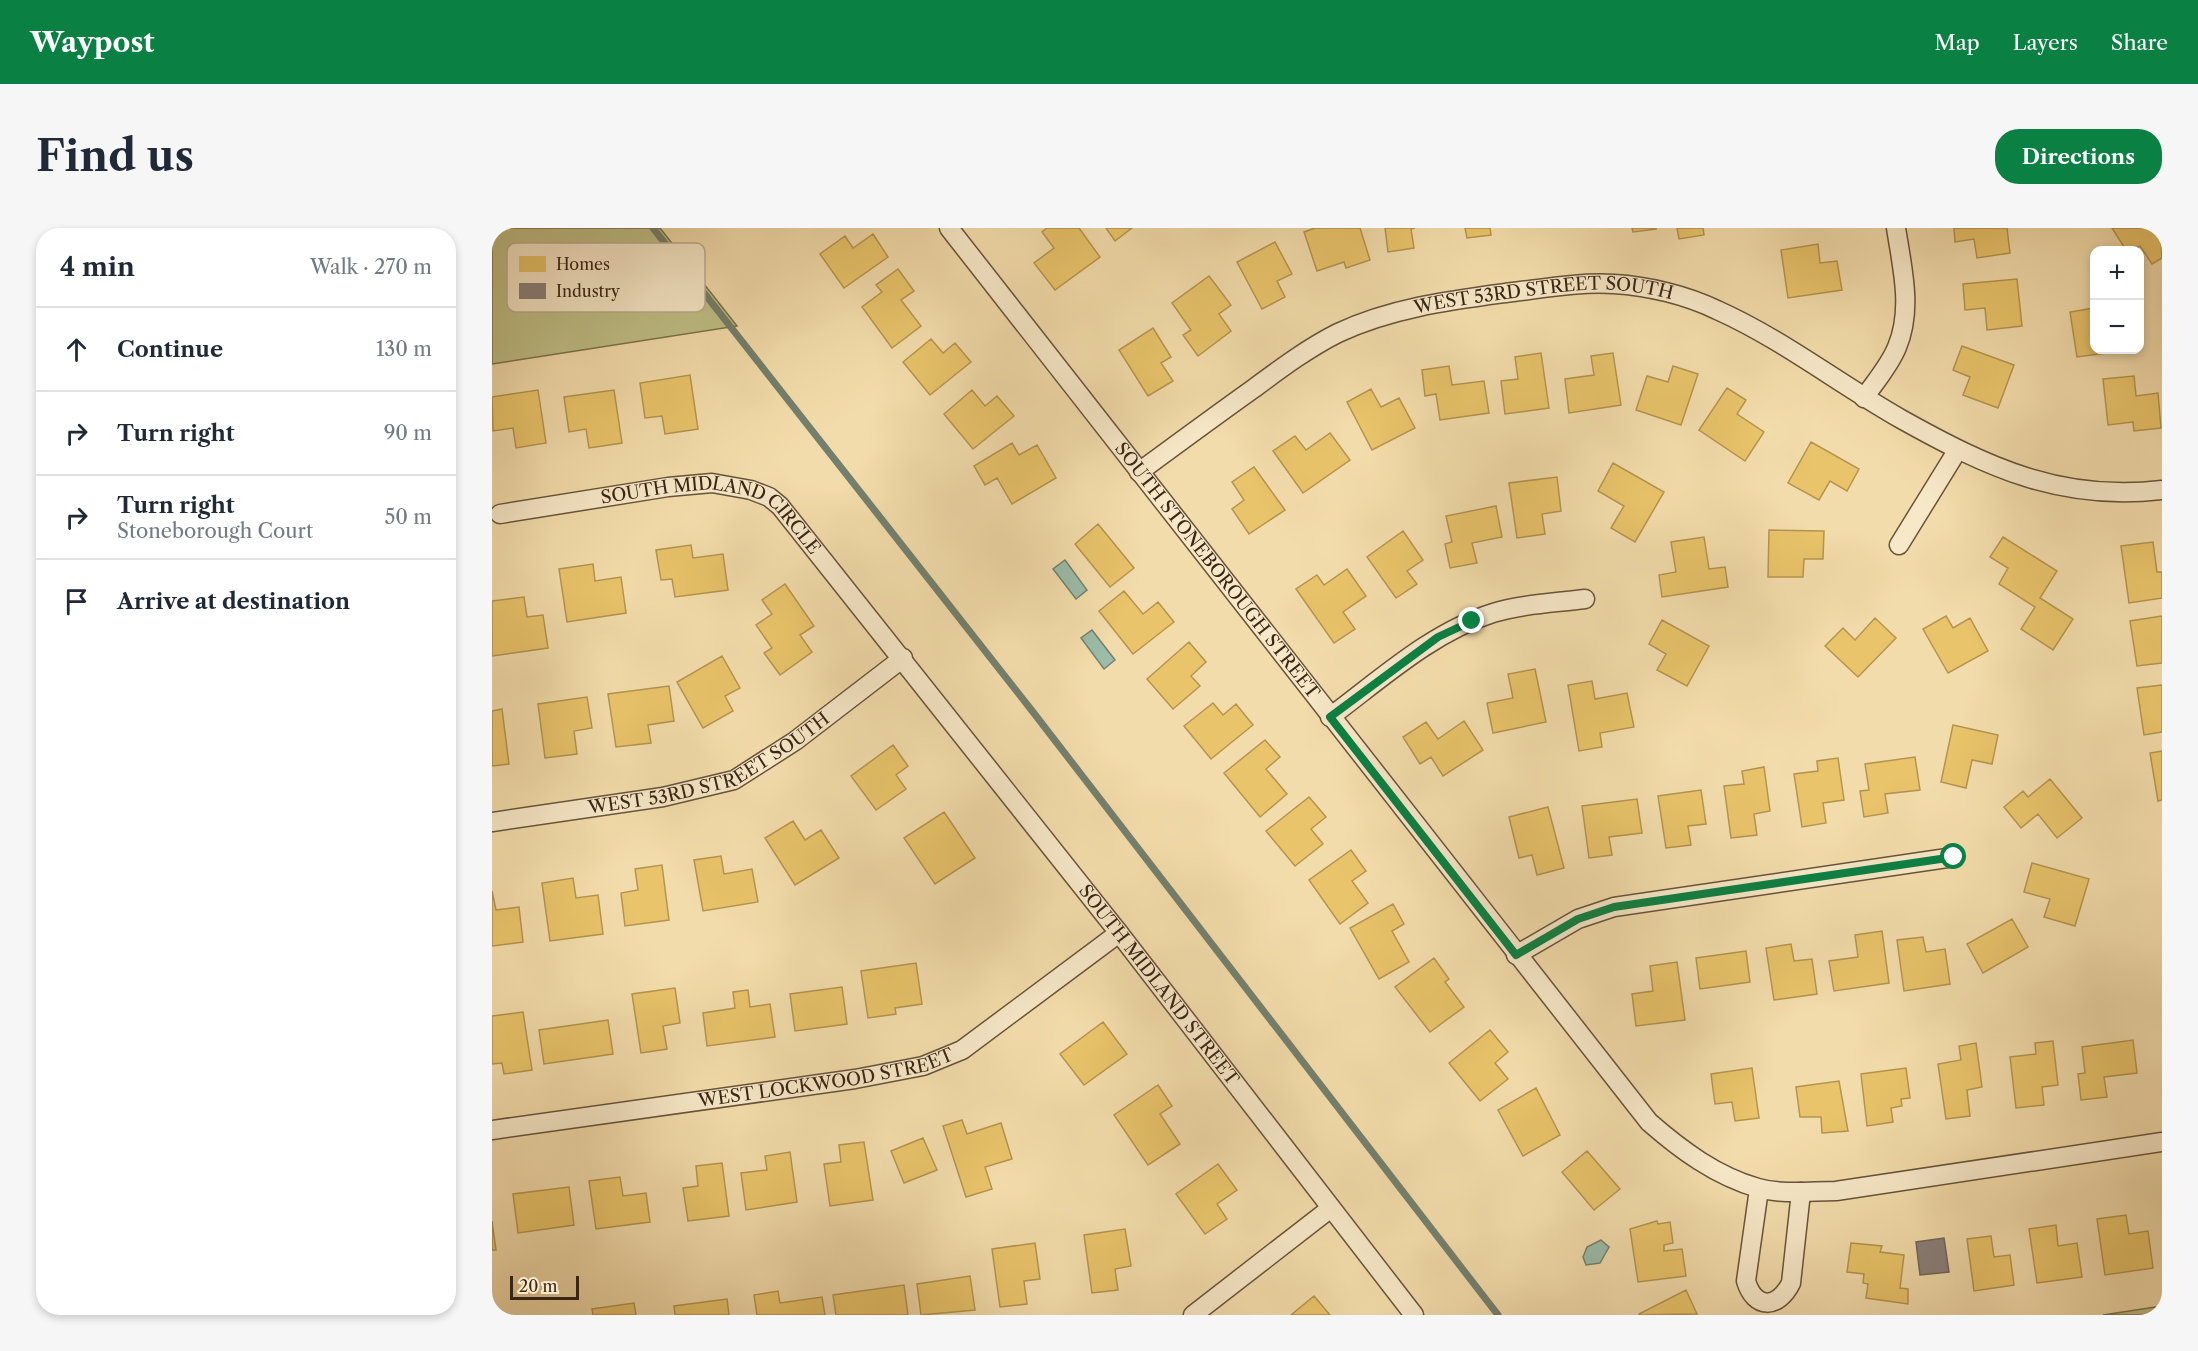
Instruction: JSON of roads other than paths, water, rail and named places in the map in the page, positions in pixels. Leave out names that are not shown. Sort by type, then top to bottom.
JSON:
[{"type":"street","name":"SOUTH STONEBOROUGH STREET","points":[[949,228],[1648,1122],[1678,1147],[1714,1170],[1759,1189],[1801,1192],[1836,1191],[2162,1142]]},
{"type":"street","points":[[1864,398],[1896,350],[1903,330],[1906,314],[1904,284],[1896,228]]},
{"type":"street","name":"WEST 53RD STREET SOUTH","points":[[1139,471],[1286,365],[1337,334],[1390,313],[1422,305],[1566,285],[1613,284],[1649,289],[1717,309],[1780,342],[1864,398],[1957,451],[2037,481],[2094,493],[2162,490]]},
{"type":"street","points":[[1899,545],[1957,451]]},
{"type":"street","name":"SOUTH MIDLAND CIRCLE","points":[[500,514],[668,487],[712,483],[751,490],[770,497],[780,506],[903,658]]},
{"type":"street","points":[[1330,717],[1438,637],[1472,621],[1524,607],[1585,599]]},
{"type":"street","name":"WEST 53RD STREET SOUTH","points":[[492,822],[663,797],[734,780],[795,741],[903,658]]},
{"type":"street","name":"SOUTH MIDLAND STREET","points":[[903,658],[1414,1315]]},
{"type":"street","points":[[1516,955],[1578,919],[1614,907],[1954,857]]},
{"type":"street","name":"WEST LOCKWOOD STREET","points":[[492,1130],[855,1079],[923,1066],[962,1050],[1119,933]]},
{"type":"street","points":[[1759,1189],[1746,1281],[1750,1293],[1761,1302],[1773,1303],[1785,1295],[1791,1283],[1801,1192]]},
{"type":"street","points":[[1193,1315],[1331,1208]]},
{"type":"waterway","points":[[653,228],[665,243]]},
{"type":"waterway","points":[[705,294],[1033,712],[1498,1315]]}]
